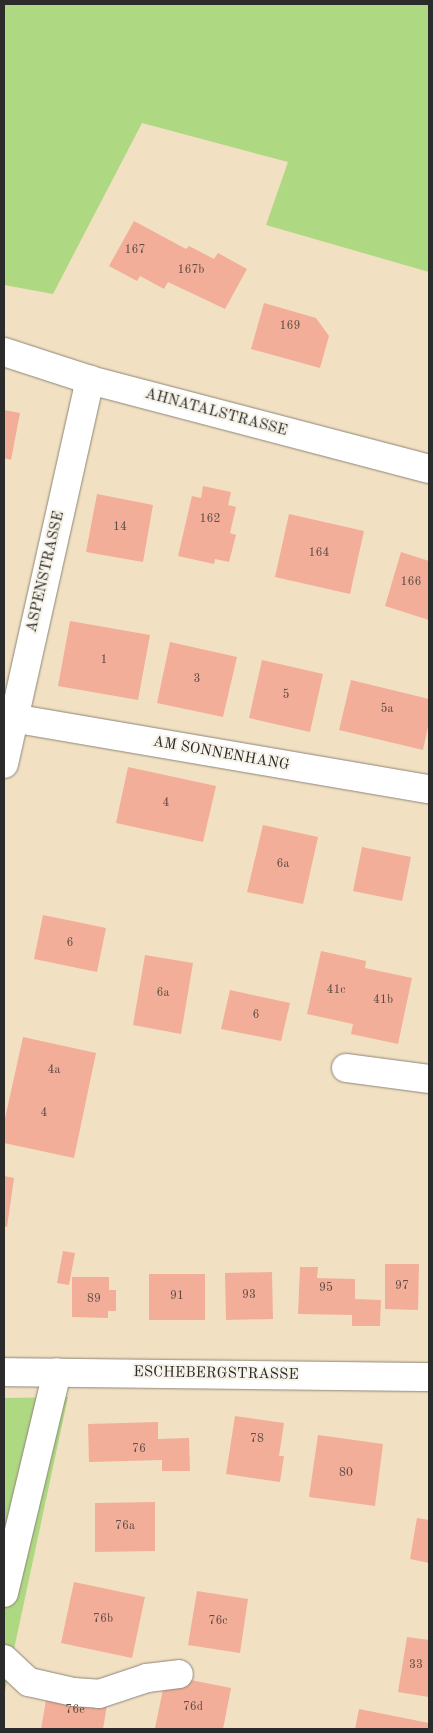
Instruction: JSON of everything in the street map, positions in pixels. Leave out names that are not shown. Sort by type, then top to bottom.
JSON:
[{"type":"street","name":"AHNATALSTRASSE","points":[[4,352],[90,380],[429,469]]},
{"type":"street","name":"ASPENSTRASSE","points":[[4,764],[12,718],[90,380]]},
{"type":"street","name":"AM SONNENHANG","points":[[12,718],[429,789]]},
{"type":"street","points":[[346,1068],[429,1079]]},
{"type":"street","name":"ESCHEBERGSTRASSE","points":[[4,1372],[429,1377]]},
{"type":"street","points":[[4,1593],[57,1372]]},
{"type":"street","points":[[4,1659],[29,1682],[90,1693],[117,1690],[146,1678],[178,1674]]},
{"type":"green space","points":[[4,4],[429,4],[429,272],[266,225],[288,162],[142,123],[53,294],[4,285]]},
{"type":"green space","points":[[68,1397],[4,1696],[4,1398]]},
{"type":"building","points":[[134,221],[186,249],[189,246],[214,259],[218,253],[247,269],[225,309],[168,282],[164,289],[140,276],[137,281],[109,266]]},
{"type":"building","points":[[264,303],[316,318],[329,336],[320,368],[251,349]]},
{"type":"building","points":[[4,410],[20,413],[11,460],[4,458]]},
{"type":"building","points":[[203,486],[231,492],[228,505],[236,507],[230,533],[236,535],[229,562],[215,559],[214,564],[178,556],[192,496],[201,498]]},
{"type":"building","points":[[97,494],[153,505],[143,562],[86,552]]},
{"type":"building","points":[[289,514],[364,531],[350,594],[275,577]]},
{"type":"building","points":[[401,552],[429,561],[429,620],[385,606]]},
{"type":"building","points":[[70,621],[150,635],[138,700],[58,686]]},
{"type":"building","points":[[170,642],[237,657],[223,717],[157,703]]},
{"type":"building","points":[[262,660],[323,674],[310,732],[249,718]]},
{"type":"building","points":[[351,680],[429,699],[429,722],[423,750],[339,730]]},
{"type":"building","points":[[128,767],[216,786],[203,842],[116,823]]},
{"type":"building","points":[[263,825],[318,837],[303,904],[247,892]]},
{"type":"building","points":[[362,847],[411,857],[402,901],[353,891]]},
{"type":"building","points":[[43,915],[106,928],[97,972],[34,959]]},
{"type":"building","points":[[321,951],[366,961],[365,968],[412,978],[398,1044],[351,1034],[353,1024],[307,1014]]},
{"type":"building","points":[[145,955],[193,963],[181,1034],[133,1025]]},
{"type":"building","points":[[230,990],[290,1003],[281,1041],[221,1029]]},
{"type":"building","points":[[23,1037],[96,1053],[74,1158],[4,1143],[4,1123]]},
{"type":"building","points":[[4,1176],[14,1178],[7,1227],[4,1226]]},
{"type":"building","points":[[63,1251],[75,1253],[69,1285],[57,1283]]},
{"type":"building","points":[[385,1264],[419,1264],[418,1310],[385,1309]]},
{"type":"building","points":[[300,1267],[318,1267],[317,1278],[355,1279],[355,1299],[381,1300],[380,1326],[352,1326],[352,1315],[298,1314]]},
{"type":"building","points":[[272,1272],[273,1319],[226,1320],[225,1273]]},
{"type":"building","points":[[149,1274],[205,1274],[205,1320],[149,1320]]},
{"type":"building","points":[[72,1277],[109,1277],[109,1290],[116,1290],[116,1311],[108,1311],[108,1318],[72,1317]]},
{"type":"building","points":[[235,1416],[284,1423],[279,1456],[284,1456],[280,1482],[226,1474]]},
{"type":"building","points":[[158,1422],[158,1439],[189,1438],[190,1471],[162,1471],[162,1460],[89,1462],[88,1424]]},
{"type":"building","points":[[318,1435],[383,1444],[375,1506],[309,1497]]},
{"type":"building","points":[[155,1502],[155,1551],[95,1552],[95,1503]]},
{"type":"building","points":[[417,1518],[429,1520],[429,1563],[410,1559]]},
{"type":"building","points":[[74,1582],[145,1597],[132,1658],[61,1643]]},
{"type":"building","points":[[197,1591],[248,1599],[240,1653],[188,1645]]},
{"type":"building","points":[[407,1637],[429,1640],[429,1697],[398,1692]]},
{"type":"building","points":[[166,1675],[231,1688],[223,1729],[155,1728]]},
{"type":"building","points":[[49,1683],[109,1693],[103,1729],[41,1729]]},
{"type":"building","points":[[359,1709],[429,1723],[429,1729],[355,1729]]}]
